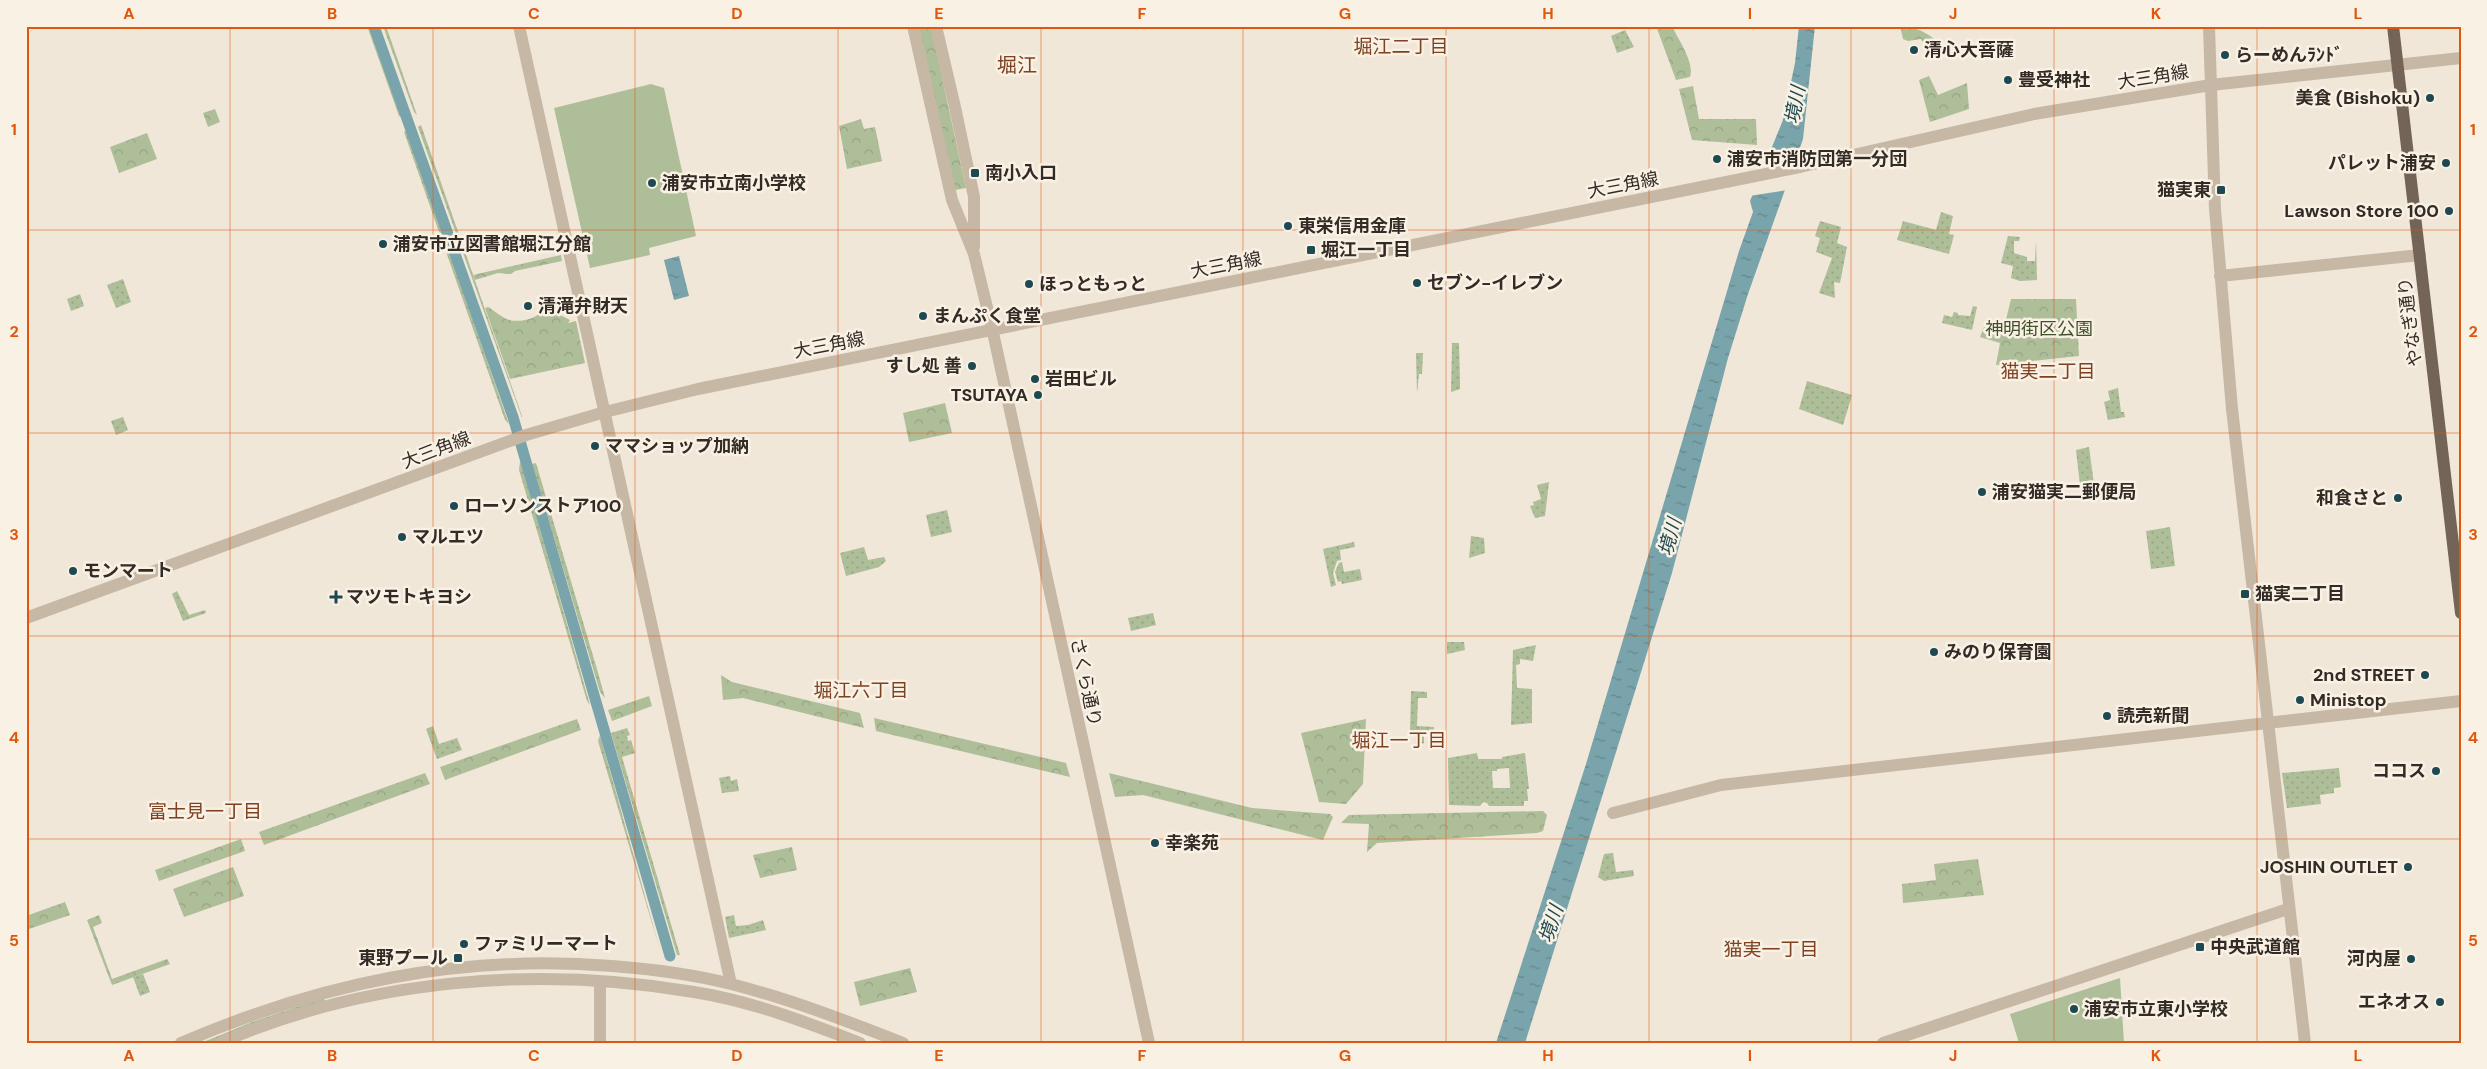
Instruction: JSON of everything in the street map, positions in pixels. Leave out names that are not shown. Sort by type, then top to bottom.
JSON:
[{"type":"main road","name":"やなぎ通り","points":[[2393,26],[2461,613]]},
{"type":"street","points":[[519,26],[731,984]]},
{"type":"street","points":[[914,26],[952,200],[974,254]]},
{"type":"street","points":[[936,26],[956,107],[974,196],[974,254]]},
{"type":"street","points":[[2209,26],[2220,276],[2232,410],[2288,909],[2305,1043]]},
{"type":"street","name":"大三角線","points":[[26,618],[526,435],[605,412],[698,389],[992,328],[1380,253],[1800,168],[2034,114],[2211,85],[2461,58]]},
{"type":"street","name":"さくら通り","points":[[974,254],[992,328],[1149,1043]]},
{"type":"street","points":[[2220,276],[2420,254]]},
{"type":"street","points":[[1613,812],[1722,785],[2461,701]]},
{"type":"street","points":[[1883,1043],[2288,909]]},
{"type":"street","points":[[181,1043],[237,1020],[309,995],[402,974],[458,966],[552,963],[646,969],[731,984],[833,1016],[903,1043]]},
{"type":"street","points":[[220,1043],[275,1023],[361,997],[414,988],[503,979],[600,982],[695,992],[768,1010],[860,1043]]},
{"type":"street","points":[[600,982],[600,1043]]},
{"type":"green space","points":[[367,26],[370,26],[403,118],[399,116]]},
{"type":"green space","points":[[383,26],[386,26],[417,115],[414,112]]},
{"type":"green space","points":[[918,26],[931,26],[966,188],[955,190]]},
{"type":"green space","points":[[1656,26],[1672,26],[1688,58],[1691,71],[1690,77],[1676,80]]},
{"type":"green space","points":[[1900,26],[1920,30],[1948,50],[1933,56],[1921,39],[1908,41],[1903,39]]},
{"type":"green space","points":[[1625,30],[1634,47],[1617,53],[1611,36]]},
{"type":"green space","points":[[1929,76],[1938,95],[1967,83],[1969,109],[1930,122],[1919,80]]},
{"type":"green space","points":[[651,84],[664,88],[696,236],[649,248],[650,255],[590,268],[554,108]]},
{"type":"green space","points":[[1693,86],[1699,119],[1756,119],[1757,145],[1692,140],[1679,89]]},
{"type":"green space","points":[[215,109],[220,122],[208,127],[203,113]]},
{"type":"green space","points":[[861,119],[864,129],[875,127],[882,161],[847,169],[839,126]]},
{"type":"green space","points":[[421,125],[522,416],[522,418],[418,127]]},
{"type":"green space","points":[[407,130],[509,424],[505,420],[404,132]]},
{"type":"green space","points":[[147,133],[157,159],[119,173],[110,147]]},
{"type":"green space","points":[[1941,212],[1953,216],[1949,234],[1954,235],[1949,254],[1897,240],[1903,221],[1936,230]]},
{"type":"green space","points":[[1820,221],[1841,227],[1837,243],[1847,247],[1840,283],[1834,282],[1835,298],[1819,293],[1832,258],[1816,252],[1820,238],[1815,236]]},
{"type":"green space","points":[[2008,236],[2020,237],[2019,241],[2014,241],[2014,253],[2027,257],[2027,261],[2035,261],[2036,240],[2037,280],[2020,281],[2011,278],[2013,266],[2001,263]]},
{"type":"green space","points":[[561,255],[562,261],[515,271],[511,274],[498,273],[475,280],[473,275]]},
{"type":"green space","points":[[123,279],[131,302],[116,308],[107,285]]},
{"type":"green space","points":[[80,294],[84,306],[71,311],[67,299]]},
{"type":"green space","name":"神明街区公園","points":[[2011,299],[2076,299],[2079,356],[1996,365],[2000,343],[1980,337],[1984,327],[2003,332]]},
{"type":"green space","points":[[1973,306],[1977,307],[1972,330],[1942,323],[1944,315],[1952,317],[1954,312],[1958,313],[1958,315],[1970,316]]},
{"type":"green space","points":[[488,307],[506,319],[519,321],[534,317],[546,308],[554,307],[560,315],[570,320],[568,323],[576,321],[585,363],[510,379],[485,308]]},
{"type":"green space","points":[[1452,343],[1459,343],[1460,389],[1451,392]]},
{"type":"green space","points":[[1416,353],[1423,353],[1422,374],[1419,374],[1417,393]]},
{"type":"green space","points":[[1807,381],[1852,395],[1843,425],[1799,409]]},
{"type":"green space","points":[[2118,388],[2121,412],[2124,412],[2125,417],[2108,420],[2104,402],[2110,400],[2108,391]]},
{"type":"green space","points":[[945,403],[952,433],[909,442],[903,413]]},
{"type":"green space","points":[[123,417],[128,430],[116,435],[111,421]]},
{"type":"green space","points":[[2089,447],[2094,484],[2080,485],[2076,450]]},
{"type":"green space","points":[[520,462],[590,705],[587,701],[519,470]]},
{"type":"green space","points":[[536,463],[605,698],[600,692],[532,464]]},
{"type":"green space","points":[[1549,482],[1545,516],[1535,518],[1530,506],[1534,505],[1533,502],[1541,499],[1537,485]]},
{"type":"green space","points":[[947,510],[952,532],[931,537],[926,515]]},
{"type":"green space","points":[[2170,527],[2175,566],[2151,569],[2146,531]]},
{"type":"green space","points":[[1471,536],[1484,538],[1485,553],[1469,558]]},
{"type":"green space","points":[[1354,542],[1355,547],[1340,550],[1341,560],[1337,561],[1333,573],[1336,585],[1331,587],[1323,549]]},
{"type":"green space","points":[[864,547],[868,560],[884,557],[886,561],[879,567],[846,576],[840,553]]},
{"type":"green space","points":[[1342,562],[1344,572],[1360,569],[1362,580],[1342,584],[1341,581],[1338,582],[1335,572],[1339,563]]},
{"type":"green space","points":[[177,591],[189,615],[205,610],[206,613],[183,621],[172,594]]},
{"type":"green space","points":[[1153,613],[1156,625],[1131,631],[1128,618]]},
{"type":"green space","points":[[1447,642],[1464,642],[1465,650],[1447,654]]},
{"type":"green space","points":[[1536,645],[1533,661],[1520,659],[1520,664],[1516,665],[1517,688],[1532,689],[1532,723],[1511,725],[1513,650]]},
{"type":"green space","points":[[721,675],[732,682],[860,713],[864,728],[743,698],[723,700]]},
{"type":"green space","points":[[1411,691],[1427,692],[1427,698],[1418,698],[1417,726],[1434,727],[1434,736],[1424,736],[1424,743],[1415,746],[1415,735],[1410,734]]},
{"type":"green space","points":[[649,696],[652,706],[612,721],[608,710]]},
{"type":"green space","points":[[874,718],[1066,763],[1070,777],[876,731]]},
{"type":"green space","points":[[577,719],[581,730],[445,780],[440,767]]},
{"type":"green space","points":[[1366,719],[1363,784],[1346,804],[1319,802],[1301,733]]},
{"type":"green space","points":[[433,726],[439,744],[457,738],[462,750],[437,759],[426,729]]},
{"type":"green space","points":[[627,728],[630,735],[627,736],[628,741],[631,740],[635,753],[622,757],[680,955],[677,955],[611,733]]},
{"type":"green space","points":[[600,735],[660,950],[598,741]]},
{"type":"green space","points":[[1477,753],[1478,759],[1502,759],[1502,757],[1525,753],[1529,789],[1527,789],[1528,801],[1524,801],[1524,806],[1489,806],[1483,802],[1480,806],[1449,805],[1448,758]],"holes":[[[1509,768],[1510,788],[1493,788],[1492,771]]]},
{"type":"green space","points":[[2339,768],[2341,787],[2334,788],[2334,793],[2320,795],[2321,804],[2287,808],[2282,773]]},
{"type":"green space","points":[[425,773],[430,784],[264,845],[259,832]]},
{"type":"green space","points":[[1109,773],[1252,808],[1330,814],[1333,817],[1323,840],[1143,795],[1115,797]]},
{"type":"green space","points":[[730,776],[731,781],[737,779],[739,791],[722,793],[719,778]]},
{"type":"green space","points":[[1543,811],[1547,815],[1543,831],[1537,833],[1377,843],[1367,852],[1369,824],[1341,823],[1349,815]]},
{"type":"green space","points":[[241,839],[245,851],[159,881],[155,870]]},
{"type":"green space","points":[[792,847],[797,870],[760,878],[753,855]]},
{"type":"green space","points":[[1613,853],[1616,872],[1633,870],[1634,876],[1604,881],[1598,877],[1604,854]]},
{"type":"green space","points":[[1978,859],[1984,895],[1903,903],[1902,884],[1936,880],[1934,864]]},
{"type":"green space","points":[[233,867],[244,896],[184,917],[173,889]]},
{"type":"green space","points":[[65,902],[70,915],[26,930],[26,916]]},
{"type":"green space","points":[[99,915],[102,923],[93,927],[112,979],[167,959],[170,964],[112,985],[87,920]]},
{"type":"green space","points":[[734,915],[736,926],[748,925],[763,920],[766,930],[729,938],[725,917]]},
{"type":"green space","points":[[910,968],[917,992],[860,1006],[854,982]]},
{"type":"green space","points":[[143,974],[150,992],[140,996],[133,977]]},
{"type":"green space","name":"浦安市立東小学校","points":[[2120,978],[2124,1043],[2019,1043],[2010,1014]]},
{"type":"green space","points":[[324,998],[325,1002],[252,1026],[211,1043],[201,1043],[252,1022]]},
{"type":"water","name":"境川","points":[[1799,26],[1815,26],[1803,139],[1748,294],[1728,358],[1672,573],[1525,1043],[1496,1043],[1586,764],[1739,251],[1753,212],[1750,201],[1783,120],[1795,63]]},
{"type":"water","points":[[679,256],[689,296],[674,300],[664,260]]},
{"type":"pier","points":[[1802,149],[1788,190],[1749,196],[1765,157]]},
{"type":"waterway","points":[[374,26],[513,417],[670,956]]},
{"type":"place","name":"清心大菩薩","points":[[1914,50]]},
{"type":"place","name":"らーめんﾗﾝﾄﾞ","points":[[2225,55]]},
{"type":"place","name":"豊受神社","points":[[2008,80]]},
{"type":"place","name":"美食 (Bishoku)","points":[[2430,98]]},
{"type":"place","name":"浦安市消防団第一分団","points":[[1717,159]]},
{"type":"place","name":"パレット浦安","points":[[2446,163]]},
{"type":"place","name":"南小入口","points":[[975,173]]},
{"type":"place","name":"浦安市立南小学校","points":[[652,183]]},
{"type":"place","name":"猫実東","points":[[2221,190]]},
{"type":"place","name":"Lawson Store 100","points":[[2449,211]]},
{"type":"place","name":"東栄信用金庫","points":[[1288,226]]},
{"type":"place","name":"浦安市立図書館堀江分館","points":[[383,244]]},
{"type":"place","name":"堀江一丁目","points":[[1311,250]]},
{"type":"place","name":"セブン-イレブン","points":[[1417,283]]},
{"type":"place","name":"ほっともっと","points":[[1029,284]]},
{"type":"place","name":"清滝弁財天","points":[[528,306]]},
{"type":"place","name":"まんぷく食堂","points":[[923,316]]},
{"type":"place","name":"すし処 善","points":[[972,366]]},
{"type":"place","name":"岩田ビル","points":[[1035,379]]},
{"type":"place","name":"TSUTAYA","points":[[1038,395]]},
{"type":"place","name":"ママショップ加納","points":[[595,446]]},
{"type":"place","name":"浦安猫実二郵便局","points":[[1982,492]]},
{"type":"place","name":"和食さと","points":[[2398,498]]},
{"type":"place","name":"ローソンストア100","points":[[454,506]]},
{"type":"place","name":"マルエツ","points":[[402,537]]},
{"type":"place","name":"モンマート","points":[[73,571]]},
{"type":"place","name":"猫実二丁目","points":[[2245,594]]},
{"type":"place","name":"マツモトキヨシ","points":[[336,597]]},
{"type":"place","name":"みのり保育園","points":[[1934,652]]},
{"type":"place","name":"2nd STREET","points":[[2425,675]]},
{"type":"place","name":"Ministop","points":[[2300,700]]},
{"type":"place","name":"読売新聞","points":[[2107,716]]},
{"type":"place","name":"ココス","points":[[2436,771]]},
{"type":"place","name":"幸楽苑","points":[[1155,843]]},
{"type":"place","name":"JOSHIN OUTLET","points":[[2408,867]]},
{"type":"place","name":"ファミリーマート","points":[[464,944]]},
{"type":"place","name":"中央武道館","points":[[2200,947]]},
{"type":"place","name":"東野プール","points":[[458,958]]},
{"type":"place","name":"河内屋","points":[[2411,959]]},
{"type":"place","name":"エネオス","points":[[2440,1002]]},
{"type":"place","name":"浦安市立東小学校","points":[[2074,1009]]},
{"type":"district","name":"堀江二丁目","points":[[1401,46]]},
{"type":"district","name":"堀江","points":[[1017,65]]},
{"type":"district","name":"猫実二丁目","points":[[2048,371]]},
{"type":"district","name":"堀江六丁目","points":[[861,690]]},
{"type":"district","name":"堀江一丁目","points":[[1399,740]]},
{"type":"district","name":"富士見一丁目","points":[[205,811]]},
{"type":"district","name":"猫実一丁目","points":[[1771,949]]}]
